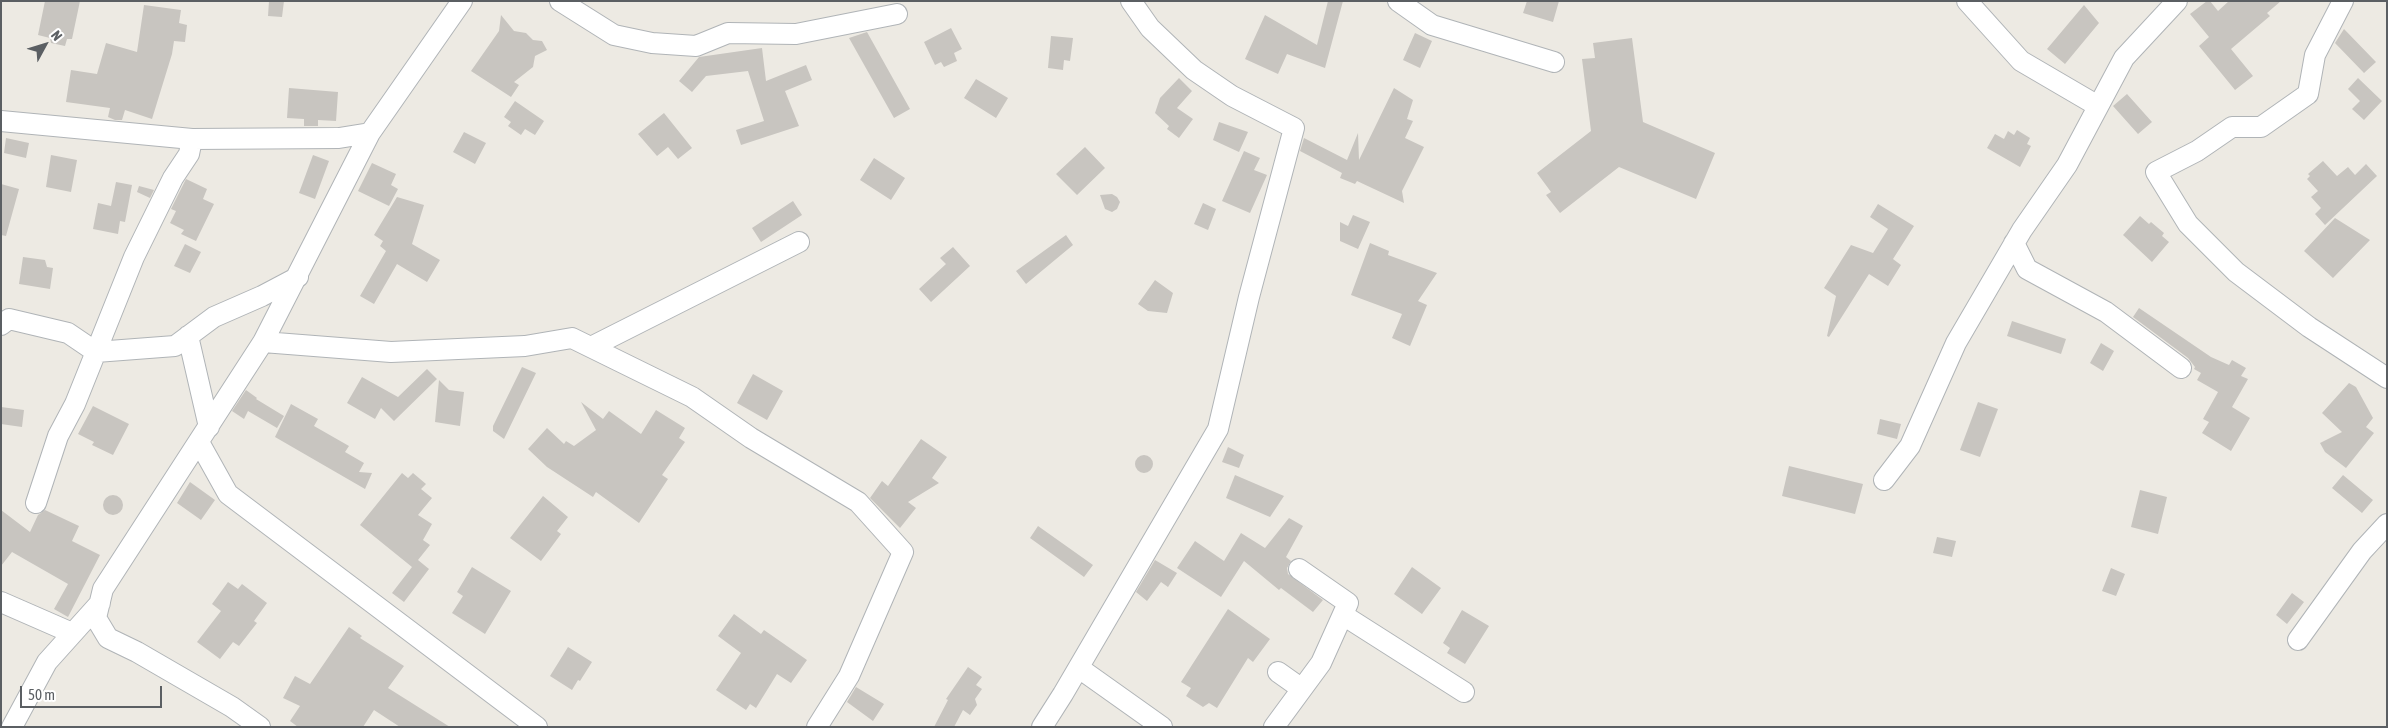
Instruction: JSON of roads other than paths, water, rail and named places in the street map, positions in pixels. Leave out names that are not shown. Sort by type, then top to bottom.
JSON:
[{"type":"street","points":[[252,725],[154,662],[108,638],[96,618],[103,590],[263,342],[298,277],[370,133],[462,1]]},
{"type":"street","points":[[560,1],[614,34],[652,43],[696,46],[728,33],[796,34],[897,14]]},
{"type":"street","points":[[1042,727],[1079,668],[1218,429],[1249,297],[1294,128],[1232,96],[1194,70],[1150,28],[1132,1]]},
{"type":"street","points":[[1398,1],[1432,25],[1554,62]]},
{"type":"street","points":[[1967,1],[2021,61],[2098,106]]},
{"type":"street","points":[[1884,480],[1910,446],[1956,343],[2014,243],[2067,165],[2124,58],[2177,1]]},
{"type":"street","points":[[2343,1],[2315,55],[2308,94],[2261,127],[2232,127],[2197,151],[2156,172],[2188,224],[2236,272],[2309,327],[2387,378]]},
{"type":"street","points":[[1,121],[192,139],[339,138],[370,133]]},
{"type":"street","points":[[36,503],[58,436],[75,404],[134,257],[173,178],[189,154],[192,139]]},
{"type":"street","points":[[592,347],[799,242]]},
{"type":"street","points":[[2014,243],[2027,269],[2106,312],[2181,368]]},
{"type":"street","points":[[1,325],[10,319],[68,333],[96,352],[175,346],[214,317],[262,296],[298,277]]},
{"type":"street","points":[[188,336],[204,434],[228,494],[537,727]]},
{"type":"street","points":[[263,342],[391,352],[525,346],[572,338],[692,397],[750,438],[858,502],[903,552],[849,676],[818,727]]},
{"type":"street","points":[[2298,640],[2362,551],[2387,524]]},
{"type":"street","points":[[1300,569],[1345,609],[1464,692]]},
{"type":"street","points":[[1,602],[72,634]]},
{"type":"street","points":[[12,727],[47,662],[100,602]]},
{"type":"street","points":[[1274,727],[1321,663],[1345,609]]},
{"type":"street","points":[[1079,668],[1162,727]]},
{"type":"street","points":[[1278,672],[1302,689]]}]
